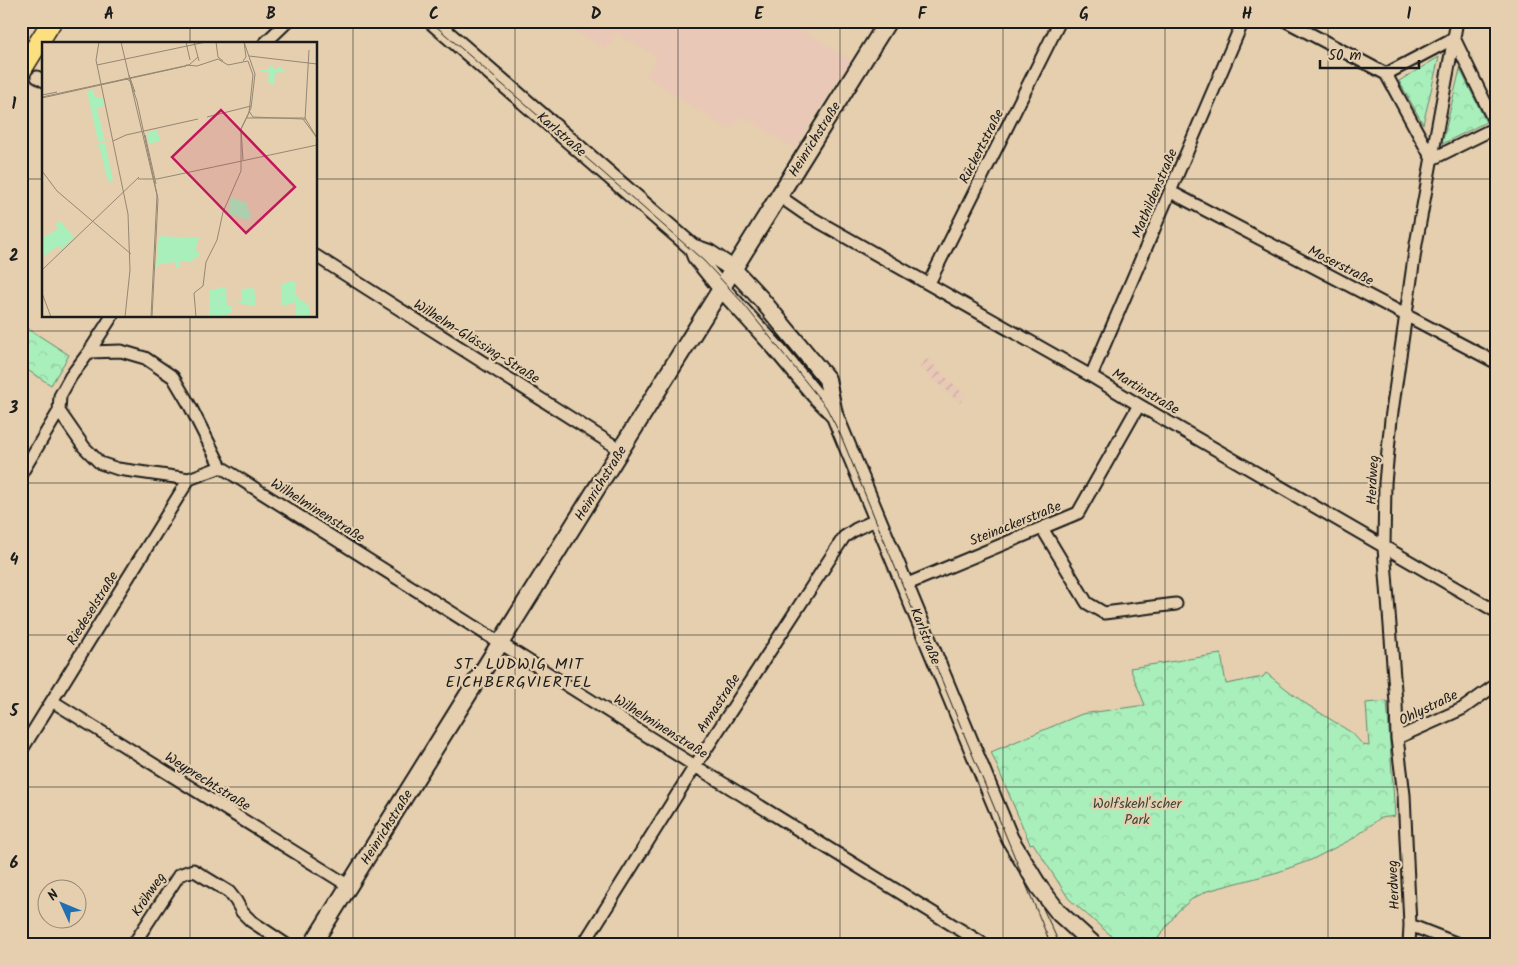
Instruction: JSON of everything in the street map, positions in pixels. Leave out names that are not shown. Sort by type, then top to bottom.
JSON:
[{"type":"main road","points":[[45,42],[52,21]]},
{"type":"main road","name":"Heinrichstraße","points":[[312,945],[888,21]]},
{"type":"main road","name":"Karlstraße","points":[[439,23],[692,247],[709,253],[733,269],[761,299],[827,380],[834,414],[1008,836],[1039,887],[1059,913],[1094,945]]},
{"type":"main road","points":[[34,77],[42,52]]},
{"type":"main road","name":"Karlstraße","points":[[692,247],[696,257],[721,288],[834,414]]},
{"type":"street","points":[[268,21],[277,30]]},
{"type":"street","points":[[266,42],[288,21]]},
{"type":"street","name":"Rückertstraße","points":[[929,283],[1060,21]]},
{"type":"street","name":"Mathildenstraße","points":[[1091,376],[1243,21]]},
{"type":"street","points":[[1286,21],[1386,74],[1432,159],[1497,127],[1454,38],[1386,74]]},
{"type":"street","name":"Herdweg","points":[[1409,945],[1410,925],[1404,795],[1397,738],[1384,548],[1385,483],[1391,419],[1405,315],[1457,21]]},
{"type":"street","name":"Moserstraße","points":[[1171,192],[1497,363]]},
{"type":"street","name":"Martinstraße","points":[[778,196],[805,214],[1091,376],[1497,612]]},
{"type":"street","name":"Wilhelm-Glässing-Straße","points":[[318,257],[621,450]]},
{"type":"street","points":[[21,474],[59,411],[62,390],[111,318]]},
{"type":"street","points":[[59,411],[84,447],[100,463],[118,469],[189,479],[221,467],[173,377],[145,358],[121,351],[89,352]]},
{"type":"street","name":"Steinackerstraße","points":[[905,585],[1078,513],[1139,405]]},
{"type":"street","name":"Wilhelminenstraße","points":[[221,467],[695,766],[985,945]]},
{"type":"street","name":"Riedeselstraße","points":[[21,752],[189,479]]},
{"type":"street","name":"Annastraße","points":[[583,945],[695,766],[844,537],[878,519]]},
{"type":"street","points":[[1042,528],[1087,603],[1104,612],[1176,604]]},
{"type":"street","name":"Ohlystraße","points":[[1397,738],[1462,709],[1497,684]]},
{"type":"street","name":"Weyprechtstraße","points":[[52,701],[349,886]]},
{"type":"street","name":"Kröhweg","points":[[133,945],[179,875],[193,870],[229,892],[242,912],[251,921],[288,945]]},
{"type":"street","points":[[1410,925],[1461,945]]},
{"type":"shaded area","points":[[21,21],[37,21],[21,47]]},
{"type":"shaded area","points":[[579,21],[796,21],[793,25],[851,60],[794,148],[742,116],[728,129],[646,76],[658,57],[616,33],[607,49],[574,30]]},
{"type":"shaded area","points":[[927,359],[965,395],[960,403],[920,367]]},
{"type":"green space","points":[[1439,57],[1423,124],[1399,81]]},
{"type":"green space","points":[[1460,69],[1486,122],[1442,144]]},
{"type":"green space","points":[[21,324],[69,355],[51,385],[21,366]]},
{"type":"green space","name":"Wolfskehl'scher Park","points":[[1221,654],[1226,684],[1263,677],[1266,673],[1303,702],[1352,733],[1363,745],[1369,746],[1366,703],[1387,701],[1395,816],[1380,818],[1354,838],[1311,860],[1278,872],[1207,891],[1192,899],[1178,911],[1153,945],[1122,945],[1069,899],[1033,843],[1030,844],[991,752],[1082,714],[1145,705],[1130,668]]},
{"type":"tram line","points":[[430,21],[704,261],[742,302],[826,407],[841,436],[1051,945]]},
{"type":"tram line","points":[[1040,902],[1060,945]]},
{"type":"district","name":"ST. LUDWIG MIT EICHBERGVIERTEL","points":[[519,672]]}]
